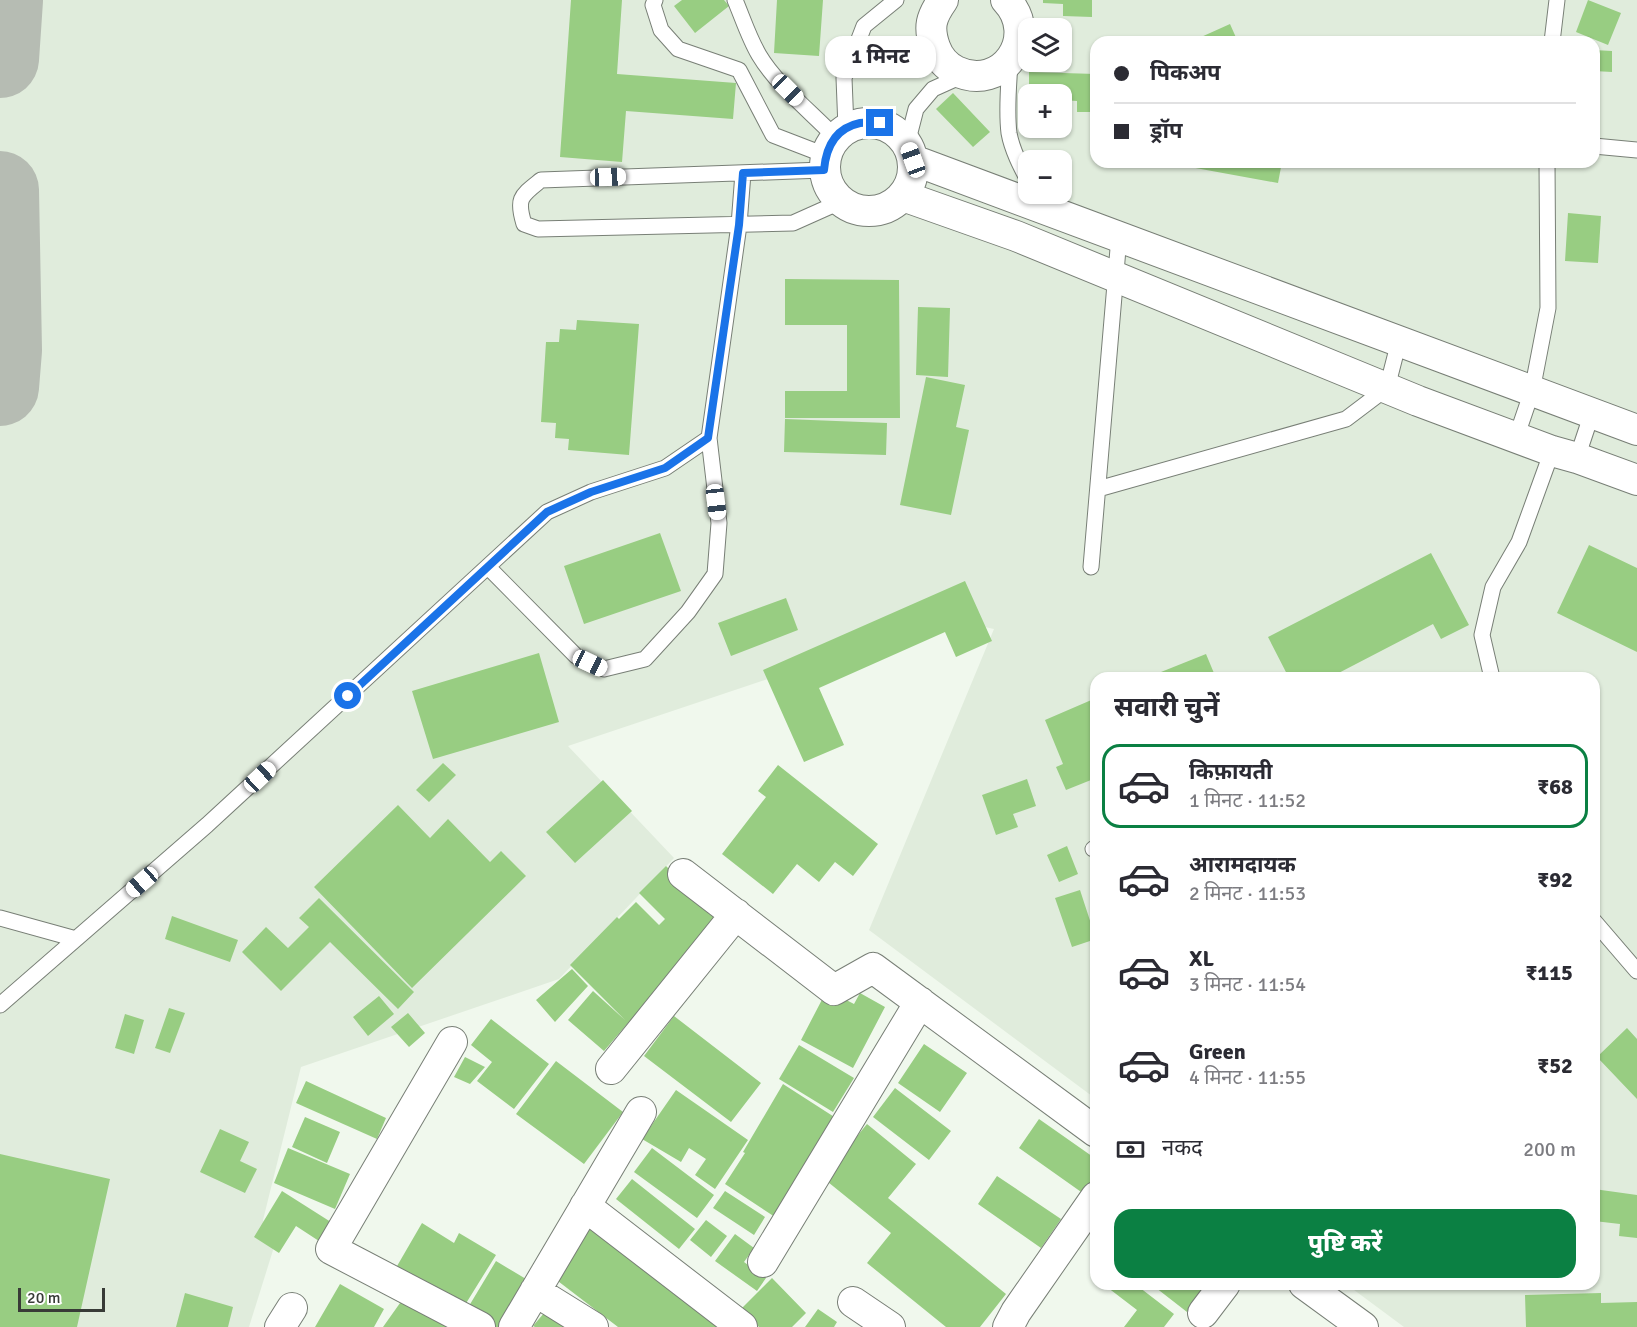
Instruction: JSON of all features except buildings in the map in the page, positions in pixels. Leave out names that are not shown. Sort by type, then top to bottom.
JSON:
[{"type":"street","points":[[944,0],[932,20],[931,35],[937,54],[947,66],[964,75],[984,76],[1010,61],[1019,43],[1020,24],[1012,3]]},
{"type":"street","points":[[910,152],[912,178],[903,196],[891,205],[876,211],[857,210],[840,202],[830,189],[832,147],[861,123],[880,123],[893,130],[910,152],[1018,193]]},
{"type":"street","points":[[903,196],[1016,236],[1387,388],[1516,438],[1637,480]]},
{"type":"street","points":[[1047,204],[1119,237],[1637,430]]},
{"type":"street","points":[[683,874],[834,990],[873,968],[1090,1128]]},
{"type":"street","points":[[611,1069],[736,914]]},
{"type":"street","points":[[763,1262],[920,1002]]},
{"type":"street","points":[[452,1042],[331,1249],[480,1327]]},
{"type":"street","points":[[514,1327],[641,1112]]},
{"type":"street","points":[[585,1206],[742,1327]]},
{"type":"street","points":[[1008,1327],[1090,1206]]},
{"type":"street","points":[[1203,1313],[1221,1290]]},
{"type":"street","points":[[1312,1290],[1362,1327]]},
{"type":"street","points":[[535,1291],[593,1327]]},
{"type":"street","points":[[853,1302],[890,1327]]},
{"type":"lane","points":[[655,0],[653,5],[661,30],[678,49],[739,70],[773,135],[832,147]]},
{"type":"lane","points":[[735,0],[760,56],[832,147]]},
{"type":"lane","points":[[832,147],[844,78],[864,26],[896,0]]},
{"type":"lane","points":[[1553,36],[1557,0]]},
{"type":"lane","points":[[1010,61],[1009,135],[1018,160]]},
{"type":"lane","points":[[910,152],[916,109],[933,89],[964,75]]},
{"type":"lane","points":[[832,147],[743,173],[541,180],[523,194],[519,208],[524,224],[538,229],[793,223],[840,202]]},
{"type":"lane","points":[[1600,147],[1637,150]]},
{"type":"lane","points":[[1516,438],[1532,391],[1548,308],[1547,168]]},
{"type":"lane","points":[[488,567],[576,656],[604,669],[645,659],[688,612],[715,574],[719,523],[708,438],[739,225],[743,173]]},
{"type":"lane","points":[[1091,567],[1119,237]]},
{"type":"lane","points":[[1098,489],[1346,419],[1387,388],[1399,341]]},
{"type":"lane","points":[[1491,672],[1482,635],[1493,587],[1564,455],[1592,413]]},
{"type":"lane","points":[[0,1005],[207,825],[547,512],[591,492],[665,468],[708,438]]},
{"type":"lane","points":[[0,918],[76,939]]},
{"type":"lane","points":[[1600,928],[1637,971]]},
{"type":"shaded area","points":[[0,0],[1637,0],[1637,1327],[1404,1327],[1354,1290],[1600,1290],[1600,672],[1090,672],[1090,1095],[869,930],[994,629],[947,619],[568,746],[674,858],[559,979],[301,1067],[263,1220],[274,1247],[249,1327],[0,1327]]},
{"type":"taxiway","points":[[0,59],[4,0]]},
{"type":"taxiway","points":[[0,190],[3,350],[0,387]]},
{"type":"route","points":[[348,696],[547,512],[591,492],[665,468],[708,438],[739,225],[743,173],[824,170],[825,155],[835,136],[846,128],[861,123],[880,123]]}]
